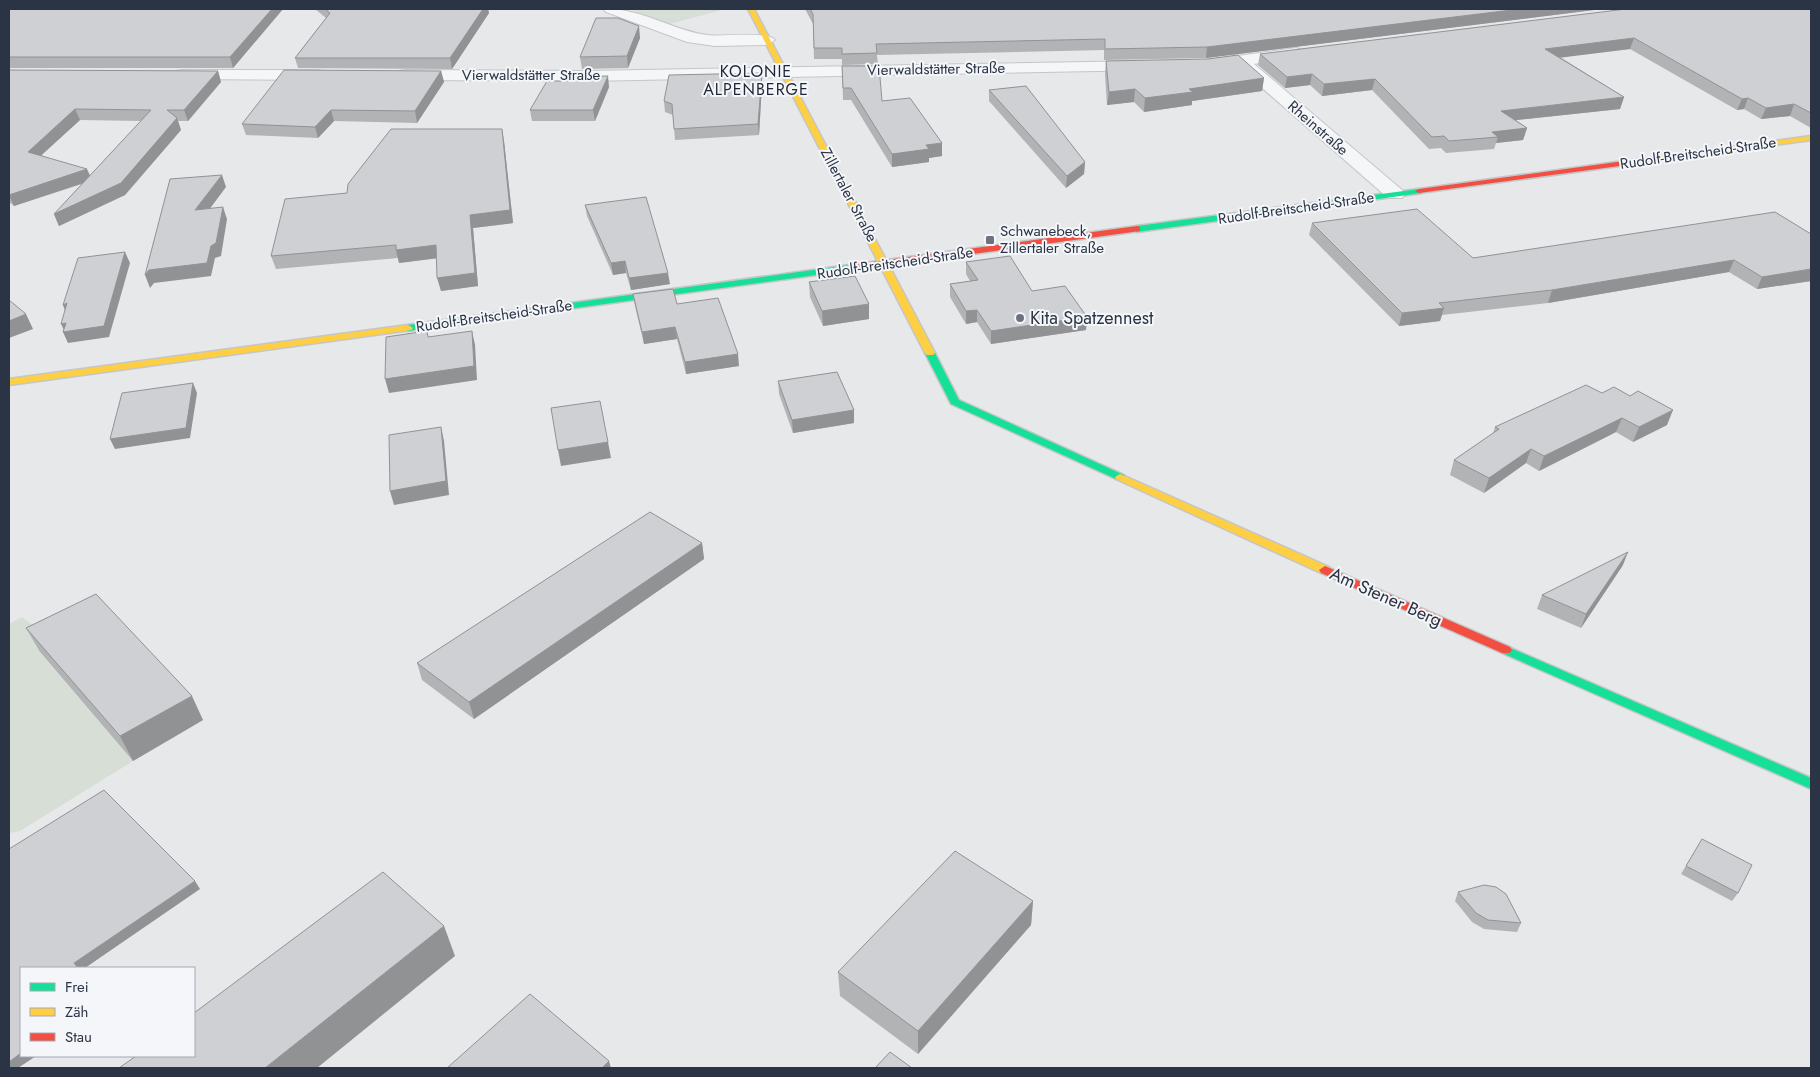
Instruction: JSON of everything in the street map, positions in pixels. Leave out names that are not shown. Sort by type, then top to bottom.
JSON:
[{"type":"street","points":[[611,9],[687,37],[714,41],[767,40]]},
{"type":"street","name":"Zillertaler Straße","points":[[751,9],[886,264],[955,402],[962,406]]},
{"type":"street","points":[[1186,65],[1242,62],[1313,50]]},
{"type":"street","name":"Rheinstraße","points":[[1242,62],[1394,194]]},
{"type":"street","name":"Vierwaldstätter Straße","points":[[386,75],[587,76],[1156,66]]},
{"type":"street","points":[[164,74],[337,75]]},
{"type":"street","name":"Rudolf-Breitscheid-Straße","points":[[9,382],[1811,138]]},
{"type":"street","name":"Am Stener Berg","points":[[962,406],[1428,616],[1811,784]]},
{"type":"shaded area","points":[[629,9],[725,9],[670,24]]},
{"type":"shaded area","points":[[22,617],[57,644],[40,653],[133,761],[20,831],[9,833],[9,624]]},
{"type":"building","points":[[9,9],[272,9],[230,57],[9,57]]},
{"type":"building","points":[[325,9],[483,9],[450,58],[295,58],[330,13]]},
{"type":"building","points":[[810,9],[1520,9],[1207,47],[1105,49],[1105,39],[876,44],[877,53],[842,54],[842,48],[814,48],[813,14]]},
{"type":"building","points":[[1626,9],[1811,9],[1811,113],[1794,104],[1766,108],[1748,98],[1742,99],[1634,38],[1545,49],[1624,97],[1501,111],[1527,128],[1492,132],[1498,137],[1449,141],[1444,136],[1432,137],[1375,79],[1324,84],[1312,74],[1287,77],[1260,54]]},
{"type":"building","points":[[596,18],[618,18],[639,26],[627,56],[580,57]]},
{"type":"building","points":[[1238,55],[1264,78],[1189,89],[1193,92],[1145,98],[1135,89],[1109,92],[1106,61],[1208,59]]},
{"type":"building","points":[[842,66],[879,66],[882,101],[910,98],[942,143],[926,145],[929,149],[892,154],[851,88],[843,88]]},
{"type":"building","points":[[9,70],[218,71],[184,110],[167,110],[177,118],[121,183],[54,214],[151,110],[75,109],[28,152],[87,169],[9,195]]},
{"type":"building","points":[[284,70],[441,71],[415,111],[331,110],[315,127],[242,124]]},
{"type":"building","points":[[762,73],[758,124],[674,129],[672,104],[664,101],[669,75]]},
{"type":"building","points":[[608,76],[593,110],[530,110],[547,81],[571,81],[572,77]]},
{"type":"building","points":[[1026,86],[1085,162],[1067,176],[989,90]]},
{"type":"building","points":[[391,129],[502,129],[510,210],[470,215],[475,273],[437,278],[436,245],[396,250],[396,245],[271,256],[285,199],[347,193],[348,184]]},
{"type":"building","points":[[222,175],[195,210],[223,207],[216,243],[211,246],[207,263],[149,270],[145,275],[170,179]]},
{"type":"building","points":[[646,197],[668,273],[629,278],[625,261],[611,263],[585,205]]},
{"type":"building","points":[[1417,209],[1473,258],[1775,212],[1811,234],[1811,269],[1762,277],[1734,260],[1552,290],[1439,303],[1444,308],[1402,313],[1312,223]]},
{"type":"building","points":[[125,252],[104,326],[63,332],[66,323],[61,324],[67,303],[63,305],[78,258]]},
{"type":"building","points":[[1010,256],[1032,291],[1065,286],[1087,317],[991,331],[977,310],[966,311],[950,284],[978,280],[966,262]]},
{"type":"building","points":[[855,276],[869,304],[822,311],[809,282]]},
{"type":"building","points":[[673,289],[677,304],[718,298],[738,354],[685,362],[675,327],[642,332],[633,294]]},
{"type":"building","points":[[9,300],[26,314],[9,321]]},
{"type":"building","points":[[427,331],[428,337],[472,331],[474,366],[385,379],[386,337]]},
{"type":"building","points":[[837,372],[854,410],[792,420],[778,381]]},
{"type":"building","points":[[193,383],[186,428],[110,439],[122,393]]},
{"type":"building","points":[[1586,385],[1602,393],[1614,387],[1630,396],[1638,391],[1673,410],[1639,427],[1622,418],[1544,456],[1531,449],[1489,478],[1454,460],[1499,429],[1495,427]]},
{"type":"building","points":[[600,401],[608,442],[558,450],[551,408]]},
{"type":"building","points":[[441,427],[446,481],[390,491],[389,435]]},
{"type":"building","points":[[650,512],[702,543],[469,702],[417,663]]},
{"type":"building","points":[[1628,552],[1586,614],[1542,595]]},
{"type":"building","points":[[96,594],[192,696],[120,736],[26,628]]},
{"type":"building","points":[[104,790],[195,881],[74,963],[77,967],[20,967],[20,1054],[9,1062],[9,849]]},
{"type":"building","points":[[1702,839],[1752,865],[1738,893],[1686,866]]},
{"type":"building","points":[[955,851],[1033,901],[918,1031],[838,972]]},
{"type":"building","points":[[383,872],[444,926],[265,1068],[119,1068],[135,1057],[195,1057],[195,1012]]},
{"type":"building","points":[[1484,885],[1496,887],[1506,894],[1521,923],[1488,920],[1476,913],[1458,892]]},
{"type":"building","points":[[530,994],[609,1061],[602,1068],[447,1068]]},
{"type":"building","points":[[890,1052],[912,1068],[875,1068]]},
{"type":"traffic: fast","points":[[1137,229],[1419,191]]},
{"type":"traffic: fast","points":[[408,328],[857,267]]},
{"type":"traffic: fast","points":[[930,353],[955,402],[1120,477]]},
{"type":"traffic: fast","points":[[1506,650],[1811,784]]},
{"type":"traffic: slow","points":[[751,9],[930,353]]},
{"type":"traffic: slow","points":[[1624,163],[1811,138]]},
{"type":"traffic: slow","points":[[9,382],[408,328]]},
{"type":"traffic: slow","points":[[1120,477],[1325,570]]},
{"type":"traffic: jam","points":[[1419,191],[1624,163]]},
{"type":"traffic: jam","points":[[857,267],[1137,229]]},
{"type":"traffic: jam","points":[[1325,570],[1506,650]]},
{"type":"place","name":"Schwanebeck, Zillertaler Straße","points":[[990,240]]},
{"type":"place","name":"Kita Spatzennest","points":[[1020,318]]},
{"type":"district","name":"KOLONIE ALPENBERGE","points":[[756,80]]}]
